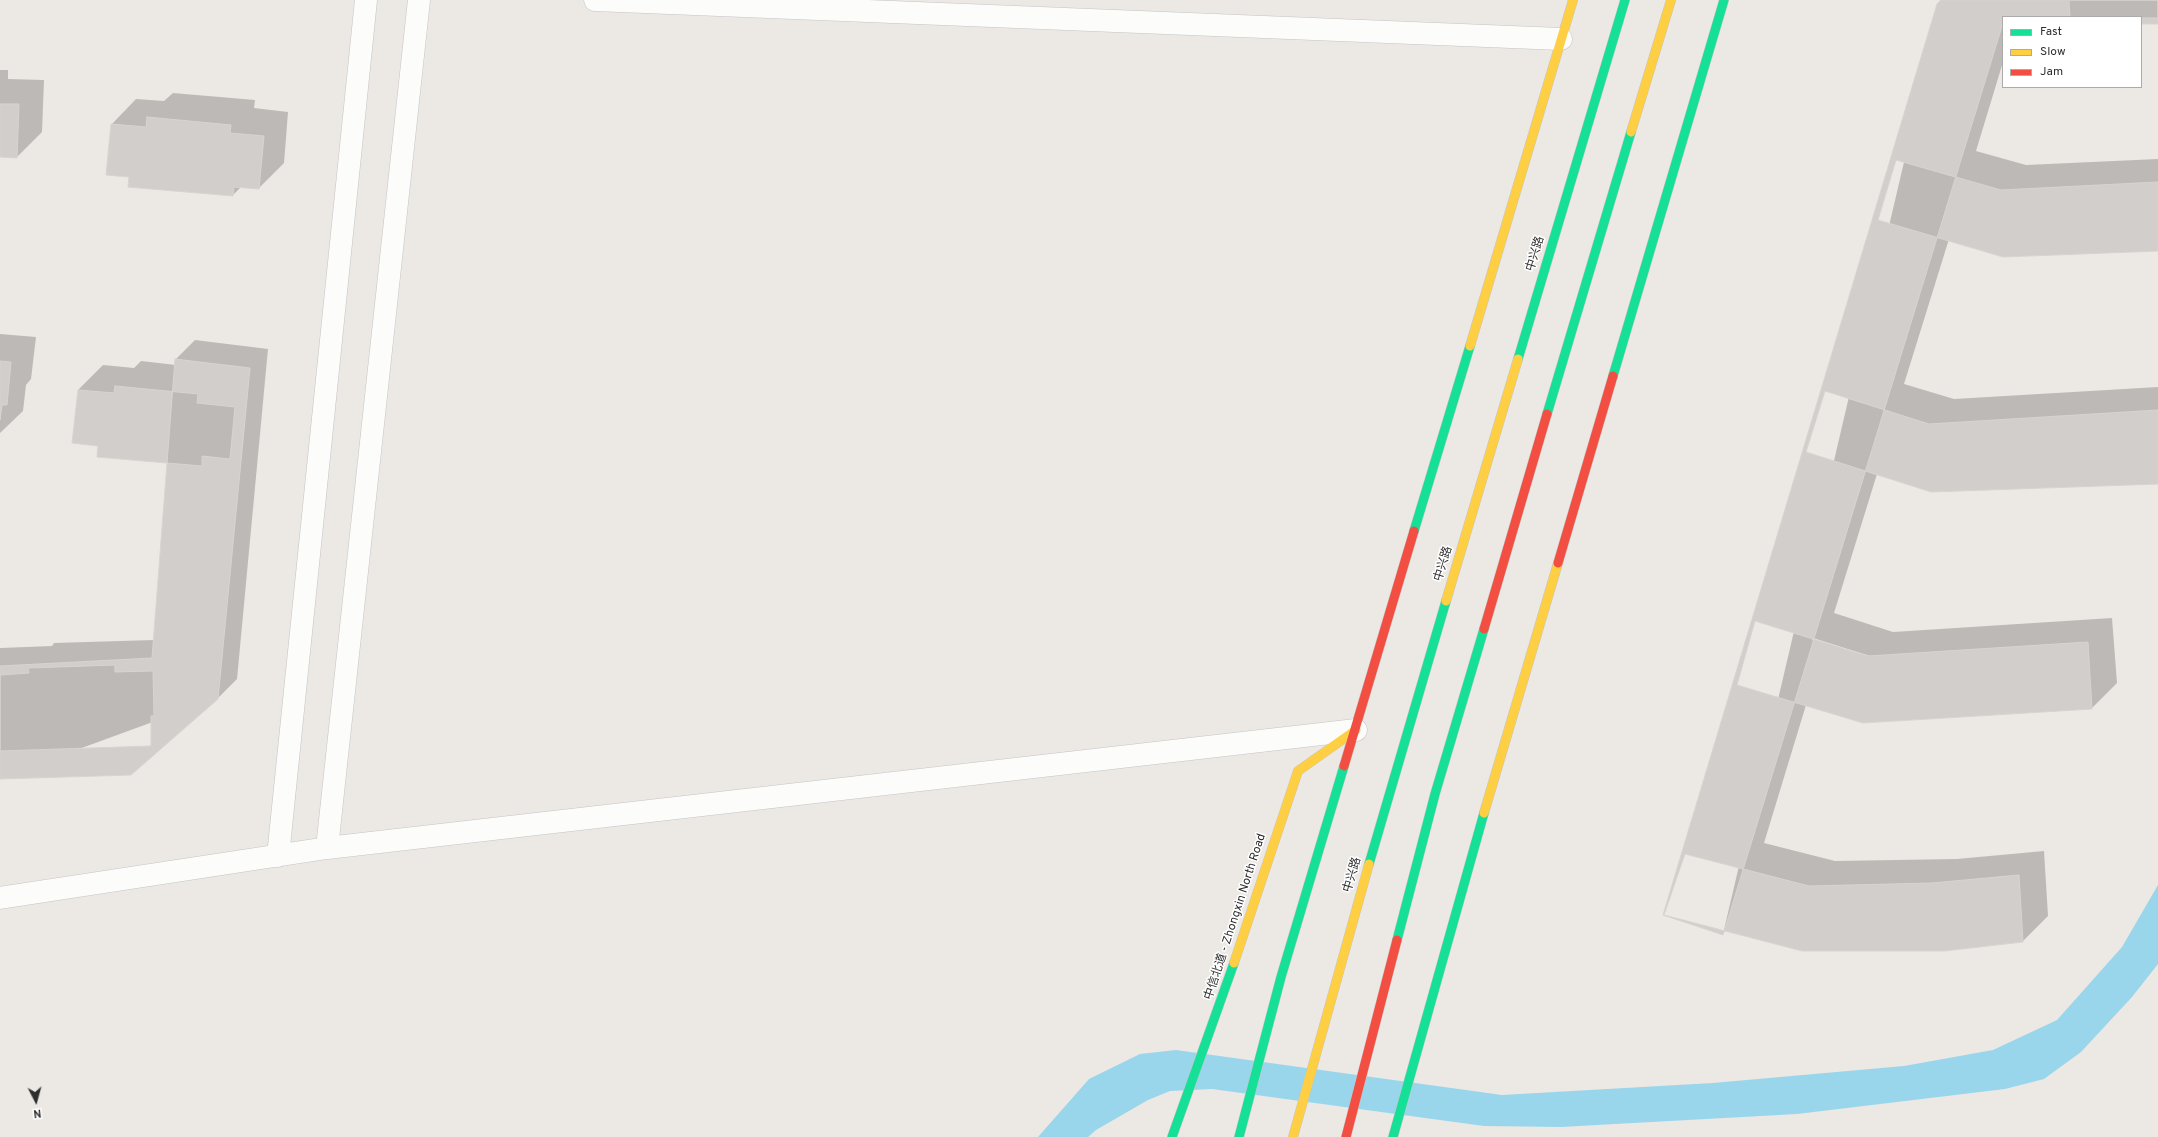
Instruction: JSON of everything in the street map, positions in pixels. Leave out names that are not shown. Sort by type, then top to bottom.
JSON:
[{"type":"main road","points":[[1239,1137],[1281,977],[1573,0]]},
{"type":"main road","name":"中兴路","points":[[1293,1137],[1392,781],[1625,0]]},
{"type":"main road","points":[[1346,1136],[1435,794],[1612,193],[1671,0]]},
{"type":"main road","points":[[1393,1137],[1482,820],[1724,0]]},
{"type":"main road","name":"中信北道 - Zhongxin North Road","points":[[1172,1137],[1298,771],[1356,730]]},
{"type":"street","points":[[278,856],[366,0]]},
{"type":"street","points":[[327,848],[418,0]]},
{"type":"street","points":[[595,0],[1561,39]]},
{"type":"street","points":[[0,898],[327,848],[1356,730]]},
{"type":"water","points":[[2158,885],[2158,964],[2132,997],[2081,1052],[2044,1079],[2005,1089],[1797,1114],[1561,1127],[1484,1126],[1212,1089],[1170,1091],[1148,1100],[1096,1130],[1088,1137],[1038,1137],[1089,1079],[1140,1054],[1176,1050],[1502,1095],[1713,1083],[1904,1066],[1993,1050],[2057,1020],[2122,947]]},
{"type":"building","points":[[1941,0],[2158,0],[2158,18],[2142,18],[2142,16],[2002,16],[2002,26],[1723,935],[1663,915],[1937,4]]},
{"type":"building","points":[[2069,0],[2158,0],[2158,24],[2142,24],[2142,16],[2070,16]]},
{"type":"building","points":[[0,104],[19,104],[17,158],[0,157]]},
{"type":"building","points":[[147,117],[231,125],[230,133],[264,136],[259,189],[234,187],[233,196],[128,187],[129,177],[106,175],[111,124],[146,127]]},
{"type":"building","points":[[1896,160],[2001,190],[2158,182],[2158,251],[2003,257],[1878,220]]},
{"type":"building","points":[[175,359],[250,368],[218,699],[131,775],[0,779],[0,666],[152,658]]},
{"type":"building","points":[[0,361],[11,362],[7,405],[2,405],[0,420]]},
{"type":"building","points":[[115,386],[198,394],[197,403],[235,407],[230,459],[202,456],[202,466],[97,457],[98,446],[72,443],[78,390],[114,393]]},
{"type":"building","points":[[1825,391],[1929,424],[2158,410],[2158,484],[1931,492],[1806,452]]},
{"type":"building","points":[[1755,621],[1868,656],[2088,642],[2092,709],[1863,723],[1737,685]]},
{"type":"building","points":[[115,665],[115,672],[153,671],[154,716],[151,716],[151,746],[0,751],[0,675],[29,673],[28,668]]},
{"type":"building","points":[[1685,854],[1809,886],[1932,883],[2019,875],[2023,942],[1944,951],[1802,951],[1664,915]]},
{"type":"traffic: fast","points":[[1518,359],[1625,0]]},
{"type":"traffic: fast","points":[[1613,376],[1724,0]]},
{"type":"traffic: fast","points":[[1547,414],[1631,132]]},
{"type":"traffic: fast","points":[[1414,531],[1470,346]]},
{"type":"traffic: fast","points":[[1369,864],[1446,601]]},
{"type":"traffic: fast","points":[[1397,940],[1435,794],[1484,629]]},
{"type":"traffic: fast","points":[[1239,1137],[1281,977],[1344,766]]},
{"type":"traffic: fast","points":[[1393,1137],[1484,813]]},
{"type":"traffic: fast","points":[[1172,1137],[1234,963]]},
{"type":"traffic: slow","points":[[1470,346],[1573,0]]},
{"type":"traffic: slow","points":[[1631,132],[1671,0]]},
{"type":"traffic: slow","points":[[1446,601],[1518,359]]},
{"type":"traffic: slow","points":[[1484,813],[1558,563]]},
{"type":"traffic: slow","points":[[1234,963],[1298,771],[1356,730]]},
{"type":"traffic: slow","points":[[1293,1137],[1369,864]]},
{"type":"traffic: jam","points":[[1558,563],[1613,376]]},
{"type":"traffic: jam","points":[[1484,629],[1547,414]]},
{"type":"traffic: jam","points":[[1344,766],[1414,531]]},
{"type":"traffic: jam","points":[[1346,1137],[1397,940]]}]
